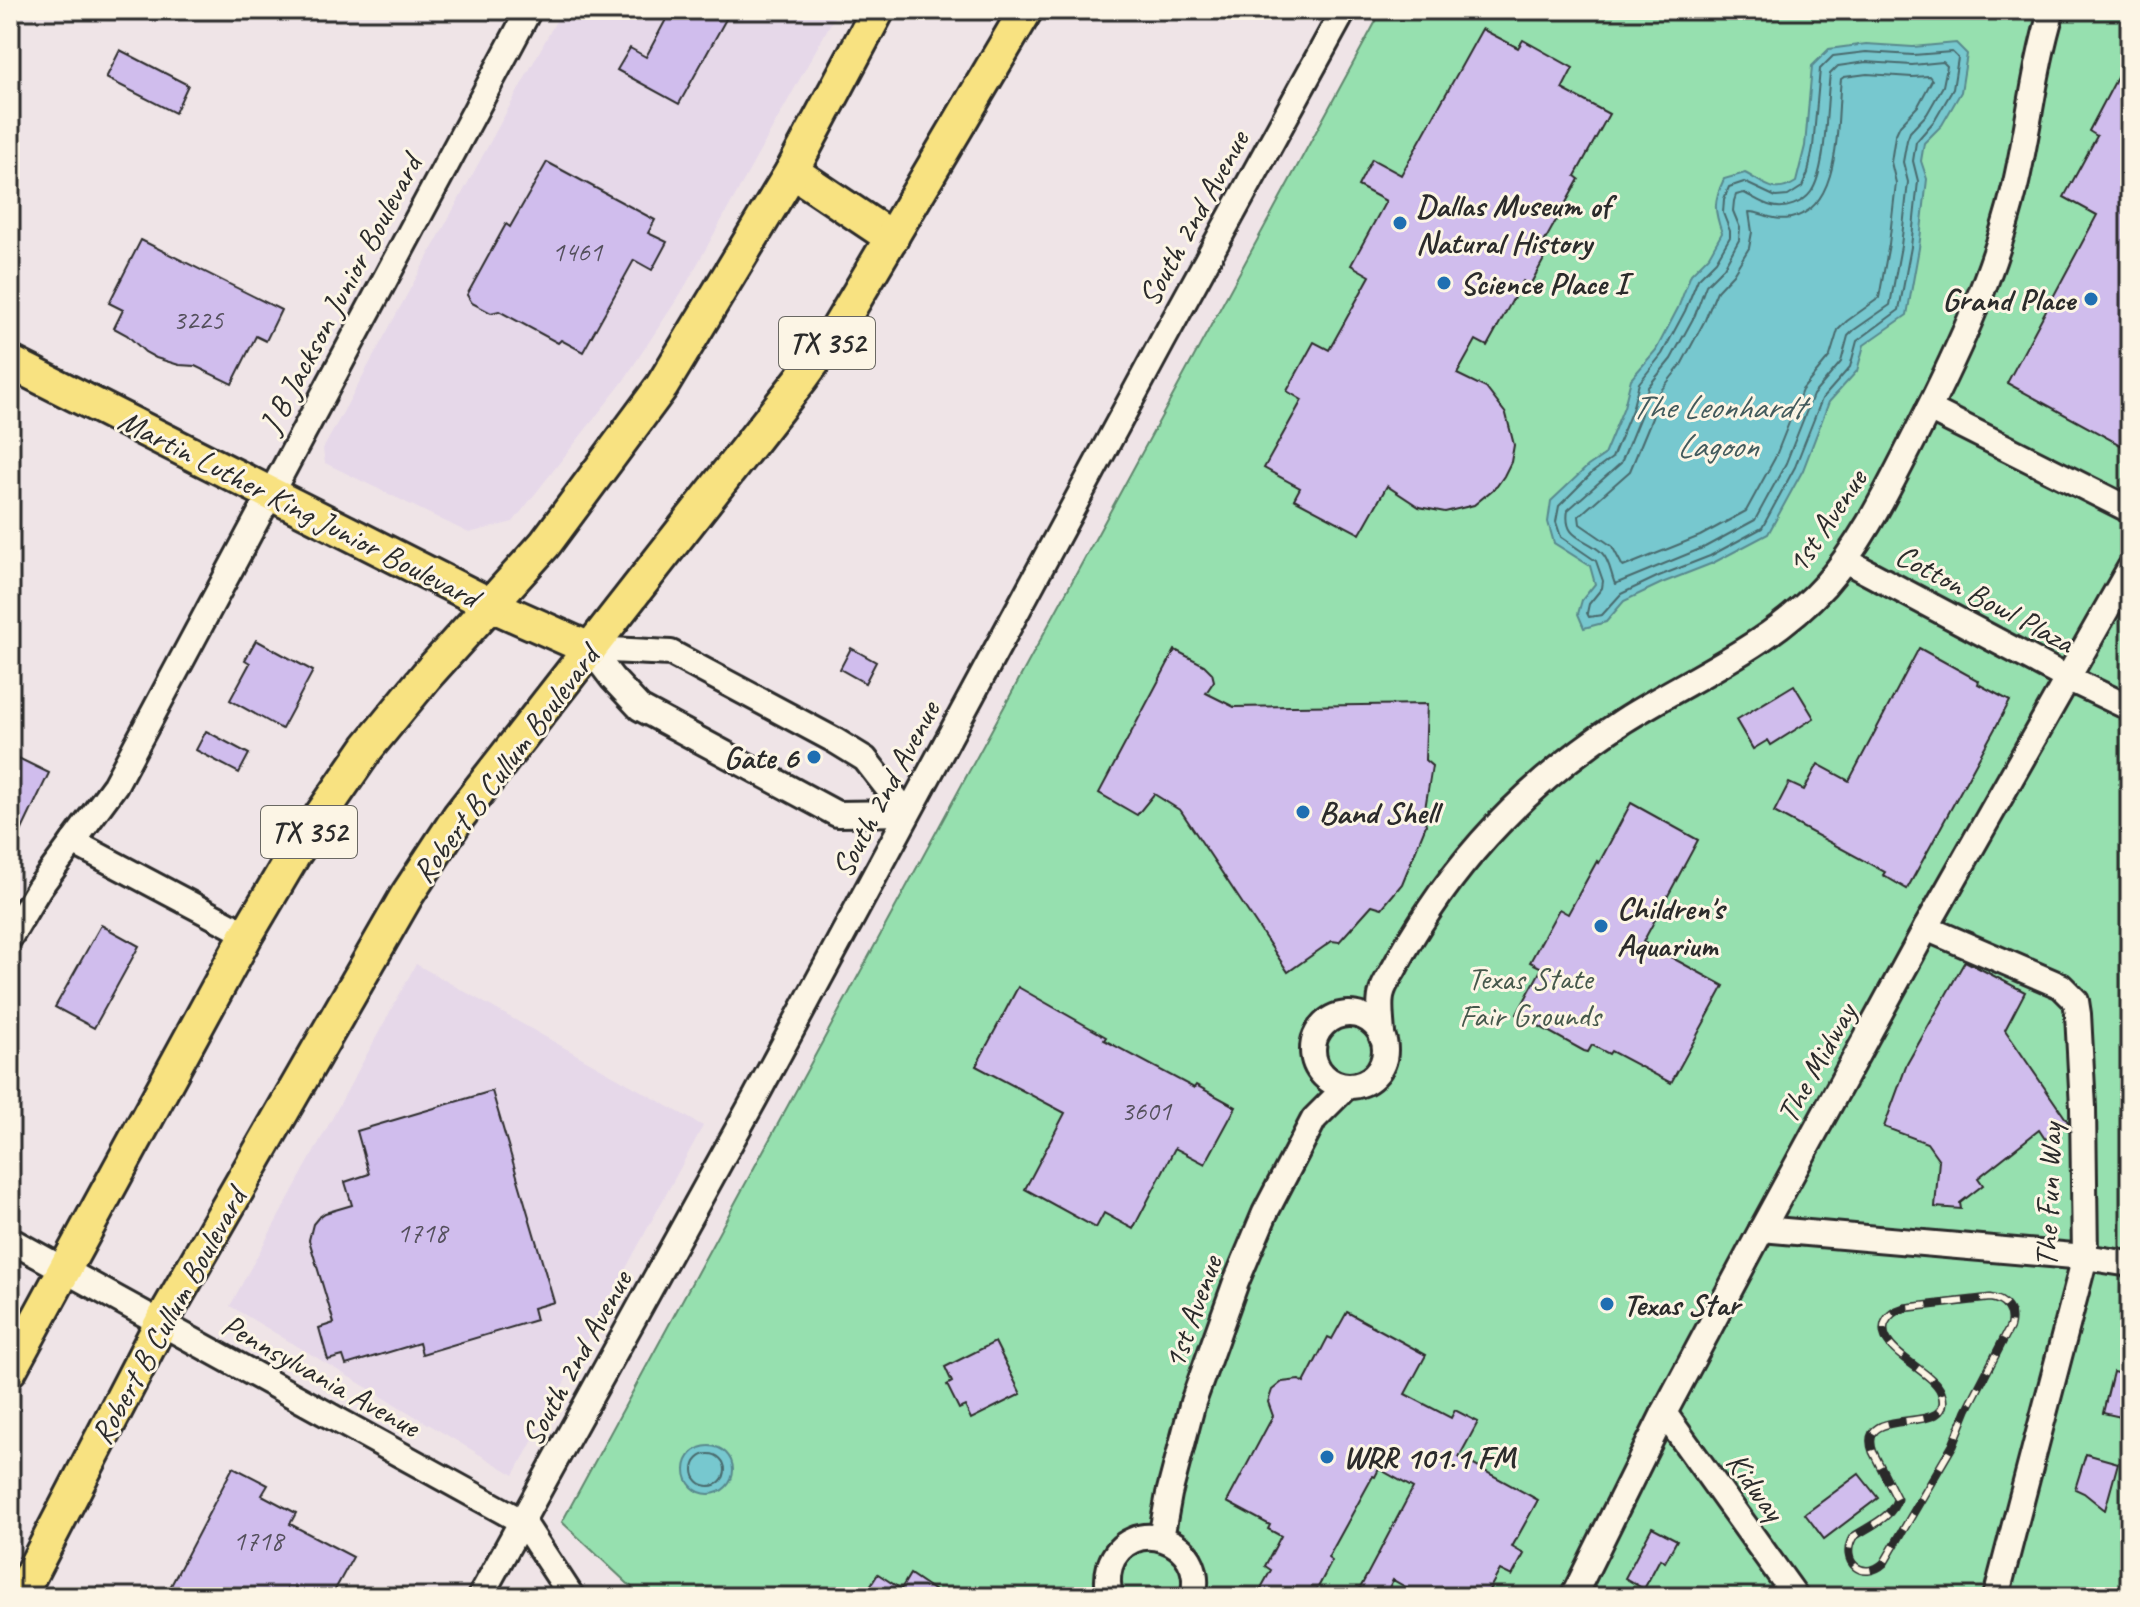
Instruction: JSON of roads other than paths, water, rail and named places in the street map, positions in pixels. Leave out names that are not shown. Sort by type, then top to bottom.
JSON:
[{"type":"main road","name":"TX 352","points":[[10,1370],[247,934],[293,856],[368,747],[427,675],[545,544],[662,386],[792,171],[878,10]]},
{"type":"main road","name":"Robert B Cullum Boulevard","points":[[19,1597],[161,1323],[407,895],[459,816],[838,328],[1026,10]]},
{"type":"main road","points":[[792,171],[892,238]]},
{"type":"main road","name":"Martin Luther King Junior Boulevard","points":[[10,362],[491,605],[590,649]]},
{"type":"street","name":"J B Jackson Junior Boulevard","points":[[10,937],[39,888],[115,785],[529,10]]},
{"type":"street","name":"South 2nd Avenue","points":[[480,1597],[747,1112],[1344,10]]},
{"type":"street","name":"1st Avenue","points":[[1381,994],[1416,930],[1461,867],[1481,842],[1528,796],[1558,769],[1623,721],[1754,645],[1793,616],[1845,560],[1871,522],[1929,409],[1983,292],[2016,184],[2052,10]]},
{"type":"street","points":[[1929,409],[2130,510]]},
{"type":"street","name":"Cotton Bowl Plaza","points":[[1854,565],[2130,708]]},
{"type":"street","name":"The Midway","points":[[1573,1597],[1664,1413],[1762,1229],[1926,928],[2130,568]]},
{"type":"street","name":"Martin Luther King Junior Boulevard","points":[[590,649],[671,653],[865,759],[907,813]]},
{"type":"street","name":"Martin Luther King Junior Boulevard","points":[[590,649],[640,708],[837,814],[907,813]]},
{"type":"street","points":[[73,842],[247,934]]},
{"type":"street","name":"The Fun Way","points":[[1926,928],[2061,986],[2076,1001],[2083,1108],[2085,1257],[1996,1597]]},
{"type":"street","points":[[1381,994],[1384,1061],[1369,1081],[1358,1086],[1346,1087],[1334,1083],[1323,1076],[1313,1056],[1317,1034],[1332,1018],[1381,994]]},
{"type":"street","points":[[1343,1014],[1366,1018],[1376,1026],[1382,1037]]},
{"type":"street","name":"1st Avenue","points":[[1314,1119],[1317,1067]]},
{"type":"street","name":"1st Avenue","points":[[1161,1538],[1193,1402],[1236,1282],[1265,1213],[1314,1119],[1346,1087]]},
{"type":"street","points":[[1762,1229],[2085,1257],[2130,1264]]},
{"type":"street","name":"Pennsylvania Avenue","points":[[10,1240],[523,1522],[572,1597]]},
{"type":"street","name":"Kidway","points":[[1664,1413],[1796,1597]]},
{"type":"street","points":[[1111,1597],[1108,1575],[1112,1561],[1120,1549],[1147,1537],[1175,1543],[1186,1553],[1196,1580],[1193,1597]]},
{"type":"water","name":"The Leonhardt Lagoon","points":[[1956,43],[1967,54],[1961,92],[1942,125],[1924,143],[1921,161],[1927,179],[1907,315],[1864,345],[1857,371],[1829,402],[1803,470],[1768,534],[1713,563],[1624,601],[1606,622],[1584,628],[1578,614],[1582,600],[1595,584],[1590,566],[1554,543],[1548,522],[1551,501],[1604,455],[1624,407],[1631,379],[1656,350],[1678,308],[1691,274],[1709,256],[1722,233],[1716,206],[1724,179],[1745,173],[1776,188],[1796,182],[1805,146],[1812,66],[1829,49],[1866,44],[1913,47]]},
{"type":"water","points":[[709,1446],[726,1453],[733,1470],[726,1487],[709,1494],[692,1487],[685,1470],[692,1453]]},
{"type":"railway","points":[[1990,1298],[2008,1308],[2010,1327],[1967,1410],[1953,1445],[1884,1563],[1876,1568],[1861,1570],[1851,1561],[1849,1554],[1853,1537],[1891,1511],[1897,1499],[1873,1452],[1871,1437],[1878,1428],[1922,1419],[1935,1414],[1942,1406],[1941,1392],[1936,1384],[1888,1342],[1884,1333],[1885,1323],[1893,1313],[1904,1308],[1990,1298]]},
{"type":"place","name":"Dallas Museum of Natural History","points":[[1400,223]]},
{"type":"place","name":"Science Place I","points":[[1444,283]]},
{"type":"place","name":"Grand Place","points":[[2091,299]]},
{"type":"place","name":"Gate 6","points":[[814,757]]},
{"type":"place","name":"Band Shell","points":[[1303,812]]},
{"type":"place","name":"Children's Aquarium","points":[[1601,926]]},
{"type":"place","name":"Texas Star","points":[[1607,1304]]},
{"type":"place","name":"WRR 101.1 FM","points":[[1327,1457]]},
{"type":"park label","name":"Texas State Fair Grounds","points":[[1530,996]]}]
